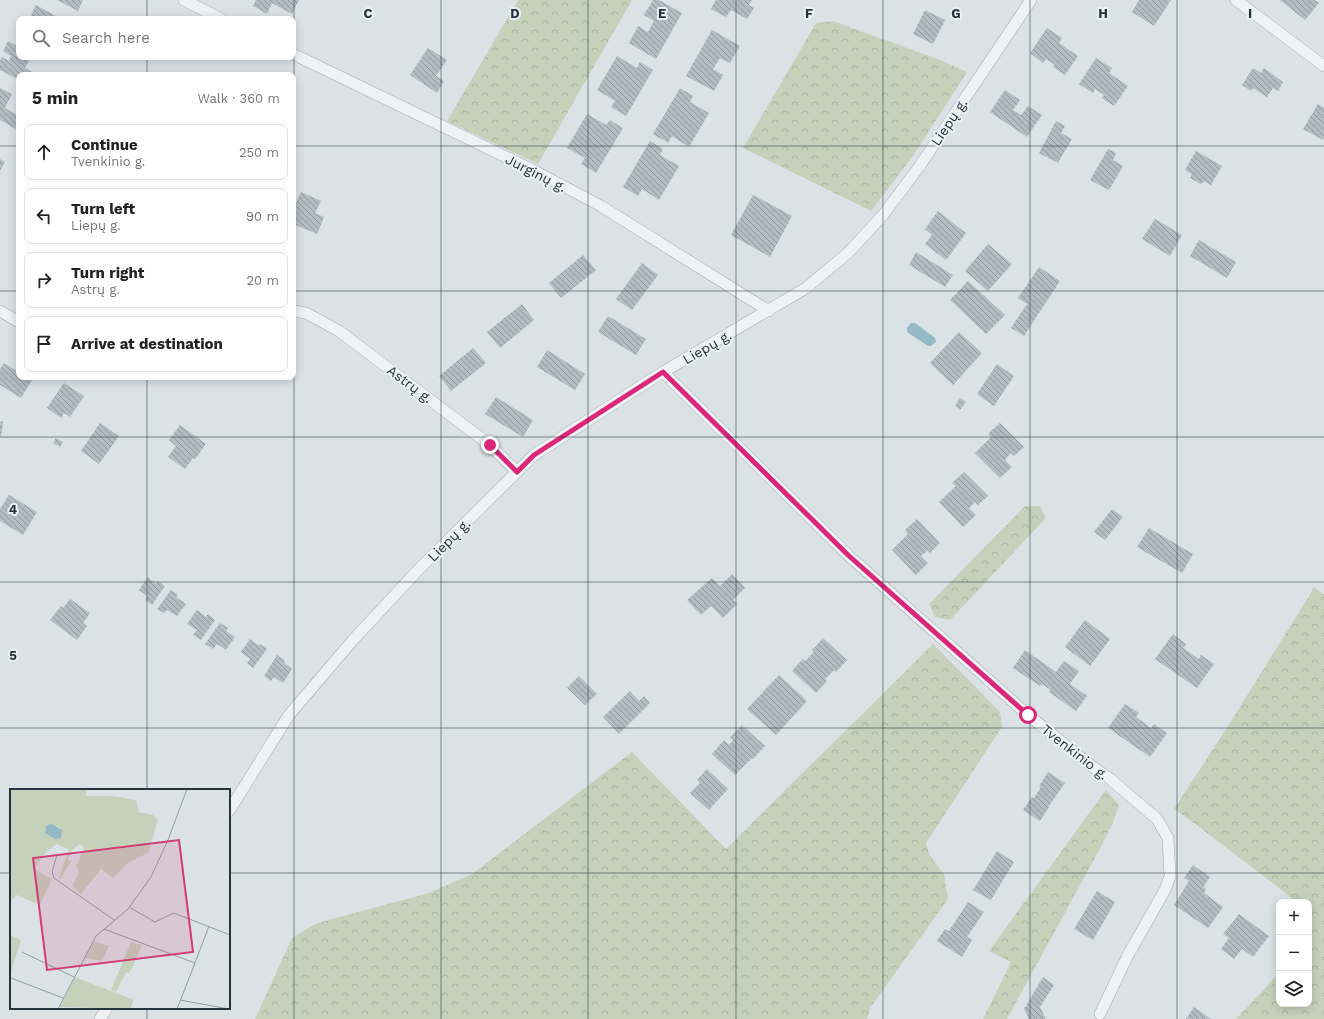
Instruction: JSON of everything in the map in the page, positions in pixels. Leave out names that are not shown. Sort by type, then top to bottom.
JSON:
[{"type":"street","points":[[184,0],[215,16]]},
{"type":"street","name":"Liepų g.","points":[[230,809],[289,715],[353,640],[420,568],[534,455],[663,372],[806,288],[849,252],[883,215],[919,167],[1031,0]]},
{"type":"street","points":[[1236,0],[1324,66]]},
{"type":"street","name":"Jurginų g.","points":[[296,55],[530,169],[601,206],[769,311]]},
{"type":"street","points":[[0,311],[16,320]]},
{"type":"street","name":"Astrų g.","points":[[296,311],[306,313],[339,331],[490,445],[517,472]]},
{"type":"street","name":"Tvenkinio g.","points":[[663,372],[848,555],[1028,715],[1093,768],[1109,778],[1157,819],[1168,838],[1170,876],[1165,890],[1128,955],[1100,1014]]},
{"type":"street","points":[[100,1019],[106,1009]]},
{"type":"green space","points":[[518,0],[632,0],[538,164],[447,121]]},
{"type":"green space","points":[[833,21],[940,60],[967,72],[913,156],[871,211],[743,148],[816,23]]},
{"type":"green space","points":[[1025,506],[1040,506],[1046,518],[950,620],[935,617],[929,604]]},
{"type":"green space","points":[[1314,588],[1324,594],[1324,1019],[1236,1019],[1276,976],[1276,1007],[1312,1007],[1312,899],[1293,899],[1174,809],[1228,726]]},
{"type":"green space","points":[[933,644],[1000,712],[1002,727],[926,843],[929,854],[944,874],[948,899],[871,1007],[867,1019],[255,1019],[292,938],[317,923],[429,893],[472,874],[632,752],[726,849]]},
{"type":"green space","points":[[1106,790],[1119,805],[1103,843],[1007,1019],[983,1019],[1011,962],[989,951]]},
{"type":"water","points":[[911,323],[915,323],[935,338],[936,342],[931,346],[928,346],[907,332],[907,328]]},
{"type":"building","points":[[57,0],[83,0],[78,11]]},
{"type":"building","points":[[256,0],[299,0],[292,14],[272,3],[267,14],[253,6]]},
{"type":"building","points":[[653,0],[659,0],[682,13],[656,59],[629,43],[638,26],[648,32],[654,21],[644,15]]},
{"type":"building","points":[[716,0],[752,0],[749,5],[754,8],[747,19],[731,10],[726,17],[711,9]]},
{"type":"building","points":[[1139,0],[1171,0],[1154,26],[1132,12]]},
{"type":"building","points":[[1280,0],[1315,0],[1319,3],[1305,20]]},
{"type":"building","points":[[36,5],[56,16],[32,16],[31,15]]},
{"type":"building","points":[[925,10],[945,20],[933,44],[913,34]]},
{"type":"building","points":[[1047,28],[1062,38],[1059,43],[1078,56],[1065,75],[1053,67],[1055,65],[1046,59],[1043,63],[1030,53]]},
{"type":"building","points":[[712,30],[740,46],[730,63],[720,58],[713,69],[723,75],[714,91],[686,76]]},
{"type":"building","points":[[8,41],[16,45],[16,60],[29,60],[25,68],[32,72],[16,72],[16,78],[0,70],[0,61],[2,57],[9,61],[11,56],[3,51]]},
{"type":"building","points":[[428,48],[447,60],[436,76],[444,81],[437,93],[410,75]]},
{"type":"building","points":[[617,56],[637,68],[640,62],[653,70],[626,116],[611,107],[615,101],[597,90]]},
{"type":"building","points":[[1096,58],[1112,68],[1109,73],[1128,86],[1114,106],[1102,98],[1104,95],[1095,89],[1093,93],[1079,84]]},
{"type":"building","points":[[1253,68],[1261,73],[1264,68],[1283,82],[1278,91],[1273,88],[1267,97],[1253,88],[1251,91],[1242,85]]},
{"type":"building","points":[[0,88],[12,94],[5,108],[16,114],[16,129],[0,120]]},
{"type":"building","points":[[680,88],[693,96],[690,102],[709,113],[689,147],[672,136],[668,143],[653,134]]},
{"type":"building","points":[[1005,90],[1020,100],[1013,110],[1021,115],[1028,106],[1042,115],[1027,137],[990,112]]},
{"type":"building","points":[[1318,104],[1324,108],[1323,140],[1303,129]]},
{"type":"building","points":[[587,114],[606,125],[610,120],[623,128],[596,173],[581,164],[585,158],[567,148]]},
{"type":"building","points":[[1056,121],[1065,126],[1061,133],[1072,139],[1058,163],[1039,153]]},
{"type":"building","points":[[650,141],[663,149],[660,155],[679,166],[659,200],[642,189],[638,196],[623,187]]},
{"type":"building","points":[[1108,149],[1116,153],[1113,160],[1123,166],[1109,190],[1090,180]]},
{"type":"building","points":[[1196,151],[1222,166],[1211,185],[1204,181],[1201,184],[1190,178],[1192,174],[1185,170]]},
{"type":"building","points":[[0,159],[5,162],[0,171]]},
{"type":"building","points":[[301,192],[321,201],[315,213],[324,217],[317,234],[296,225],[296,203]]},
{"type":"building","points":[[753,195],[792,216],[770,257],[731,235]]},
{"type":"building","points":[[938,211],[966,233],[946,260],[925,244],[932,235],[925,229]]},
{"type":"building","points":[[1155,219],[1182,235],[1170,256],[1142,239]]},
{"type":"building","points":[[1199,240],[1236,262],[1227,278],[1190,256]]},
{"type":"building","points":[[988,244],[1012,264],[988,291],[965,271]]},
{"type":"building","points":[[916,252],[953,275],[945,287],[909,265]]},
{"type":"building","points":[[583,255],[596,270],[561,298],[549,283]]},
{"type":"building","points":[[642,263],[658,275],[632,310],[616,299]]},
{"type":"building","points":[[1039,267],[1060,281],[1024,336],[1011,328],[1027,304],[1018,298]]},
{"type":"building","points":[[968,281],[1005,315],[986,334],[950,300]]},
{"type":"building","points":[[522,304],[534,320],[500,348],[487,332]]},
{"type":"building","points":[[608,316],[646,339],[636,355],[598,332]]},
{"type":"building","points":[[959,332],[982,353],[953,385],[930,363]]},
{"type":"building","points":[[473,348],[486,363],[451,391],[439,376]]},
{"type":"building","points":[[547,350],[585,374],[575,390],[537,367]]},
{"type":"building","points":[[4,363],[16,370],[16,380],[32,380],[21,398],[0,385],[0,369]]},
{"type":"building","points":[[997,364],[1014,376],[994,406],[977,394]]},
{"type":"building","points":[[64,383],[84,396],[70,417],[64,413],[61,418],[47,408]]},
{"type":"building","points":[[496,397],[533,420],[523,437],[485,414]]},
{"type":"building","points":[[960,398],[966,402],[960,410],[955,406]]},
{"type":"building","points":[[0,421],[3,422],[1,437],[0,437]]},
{"type":"building","points":[[100,423],[119,436],[99,464],[81,451]]},
{"type":"building","points":[[1000,423],[1024,447],[1014,456],[1011,453],[1005,460],[1012,467],[1000,478],[975,453],[991,437],[988,434]]},
{"type":"building","points":[[180,425],[206,444],[195,459],[193,458],[185,469],[168,457],[176,446],[169,440]]},
{"type":"building","points":[[56,438],[63,442],[60,447],[53,443]]},
{"type":"building","points":[[964,472],[988,496],[978,505],[975,502],[969,508],[976,515],[963,527],[939,502],[956,486],[952,483]]},
{"type":"building","points":[[9,495],[37,512],[23,535],[0,521],[0,509]]},
{"type":"building","points":[[1112,509],[1123,517],[1105,540],[1094,532]]},
{"type":"building","points":[[917,519],[940,543],[930,553],[928,550],[921,556],[928,563],[916,575],[892,550],[908,534],[905,530]]},
{"type":"building","points":[[1149,528],[1193,554],[1182,573],[1137,547]]},
{"type":"building","points":[[732,574],[745,588],[733,600],[737,604],[723,618],[711,606],[701,615],[687,600],[712,578],[720,586]]},
{"type":"building","points":[[148,577],[156,584],[158,581],[165,586],[152,605],[145,600],[147,596],[139,590]]},
{"type":"building","points":[[171,590],[178,595],[176,597],[186,604],[177,616],[167,610],[164,613],[157,609]]},
{"type":"building","points":[[70,599],[90,613],[83,623],[87,626],[77,640],[50,620],[61,606],[63,608]]},
{"type":"building","points":[[197,610],[206,617],[208,614],[215,620],[201,640],[193,635],[197,630],[187,624]]},
{"type":"building","points":[[1085,620],[1110,639],[1090,666],[1065,647]]},
{"type":"building","points":[[220,623],[228,628],[226,631],[235,637],[226,650],[217,644],[213,649],[205,644]]},
{"type":"building","points":[[1173,634],[1186,644],[1183,648],[1199,659],[1201,655],[1214,664],[1197,688],[1155,659]]},
{"type":"building","points":[[823,638],[847,660],[836,672],[834,670],[825,679],[827,681],[816,693],[792,671],[803,659],[805,661],[814,652],[812,650]]},
{"type":"building","points":[[250,639],[259,646],[260,644],[267,649],[253,668],[247,663],[250,659],[241,652]]},
{"type":"building","points":[[1025,650],[1056,672],[1064,661],[1079,671],[1070,684],[1087,696],[1076,711],[1049,692],[1051,690],[1042,684],[1040,686],[1013,668]]},
{"type":"building","points":[[277,655],[292,669],[283,683],[274,677],[271,681],[264,676]]},
{"type":"building","points":[[779,675],[807,701],[776,735],[747,709]]},
{"type":"building","points":[[579,676],[597,694],[585,705],[567,688]]},
{"type":"building","points":[[630,691],[639,701],[644,696],[650,703],[619,734],[603,717]]},
{"type":"building","points":[[1125,704],[1139,713],[1136,717],[1151,728],[1154,724],[1167,733],[1150,757],[1108,728]]},
{"type":"building","points":[[742,725],[765,746],[735,775],[712,754],[724,740],[729,745],[733,740],[730,737]]},
{"type":"building","points":[[707,769],[728,789],[709,810],[690,793],[700,783],[697,780]]},
{"type":"building","points":[[1048,772],[1065,783],[1040,821],[1023,810],[1032,797],[1034,798],[1041,787],[1039,786]]},
{"type":"building","points":[[997,851],[1014,862],[991,900],[973,890]]},
{"type":"building","points":[[1193,865],[1210,877],[1203,887],[1206,889],[1204,893],[1223,907],[1208,928],[1174,905],[1189,881],[1184,878]]},
{"type":"building","points":[[1097,891],[1115,902],[1093,940],[1074,929]]},
{"type":"building","points":[[968,902],[984,912],[967,937],[972,940],[962,957],[937,941],[945,929],[949,931]]},
{"type":"building","points":[[1239,914],[1269,936],[1253,957],[1242,949],[1234,959],[1221,949],[1229,938],[1223,934]]},
{"type":"building","points":[[1043,977],[1054,985],[1040,1007],[1046,1019],[1029,1019],[1024,1009]]},
{"type":"building","points":[[1194,1007],[1211,1019],[1186,1019]]},
{"type":"route","points":[[490,445],[517,472],[534,455],[663,372],[848,555],[1028,715]]}]
